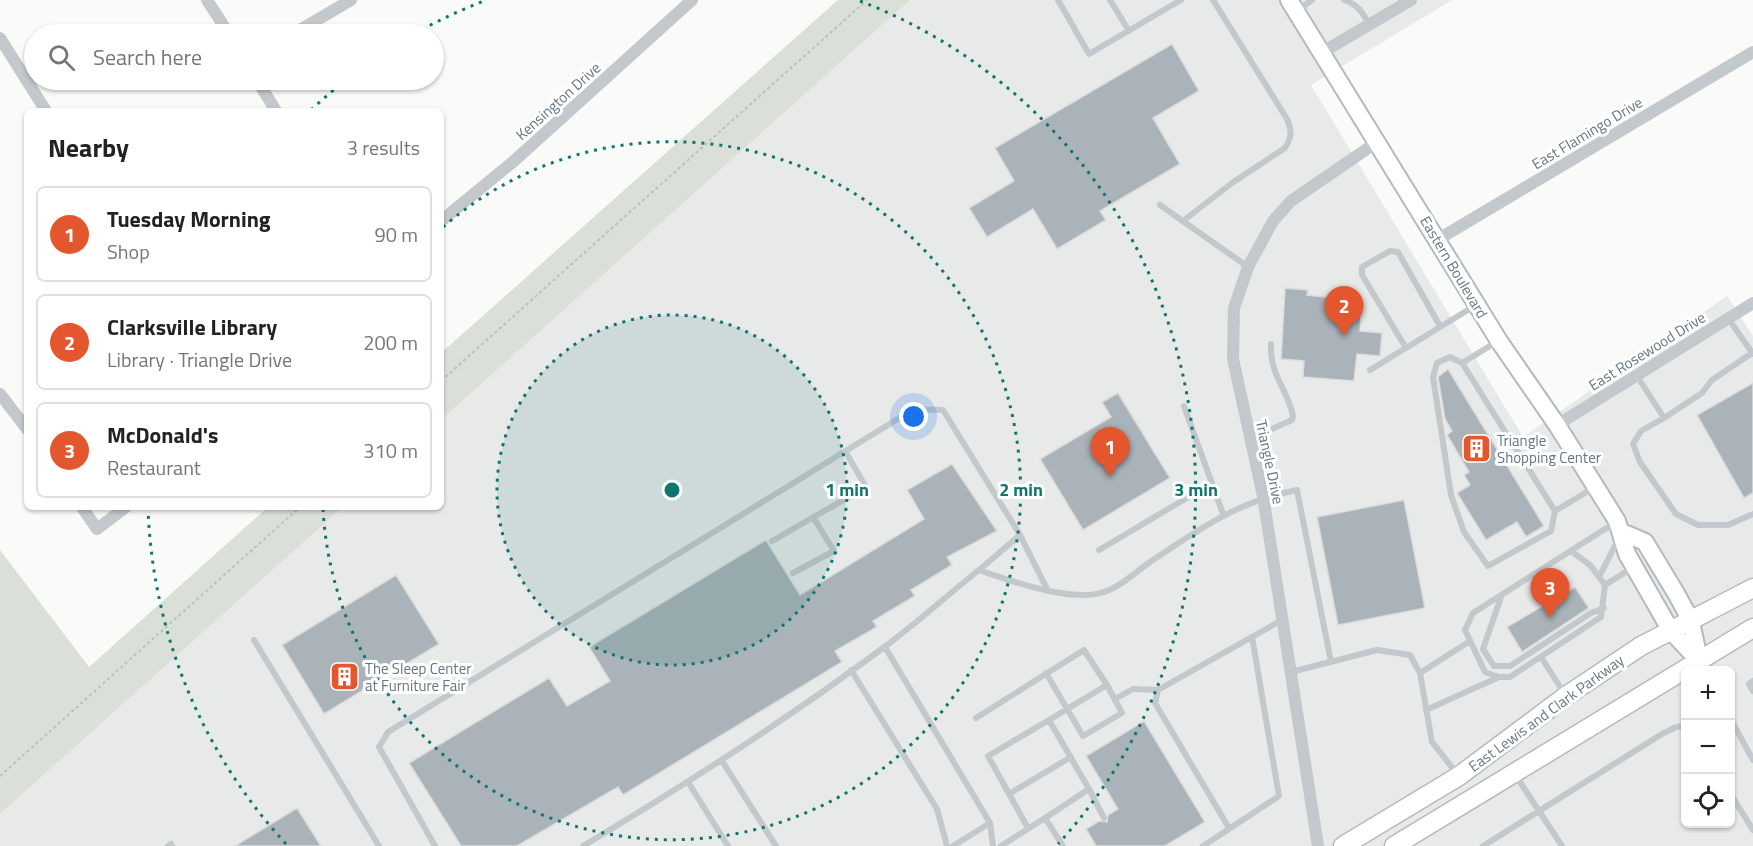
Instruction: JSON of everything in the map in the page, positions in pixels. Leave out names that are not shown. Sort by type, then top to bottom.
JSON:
[{"type":"main road","name":"Eastern Boulevard","points":[[1293,5],[1499,341],[1557,425],[1620,527],[1627,554],[1671,631],[1702,666]]},
{"type":"main road","name":"Eastern Boulevard","points":[[1620,527],[1645,542],[1691,621],[1702,666]]},
{"type":"main road","name":"East Lewis and Clark Parkway","points":[[1343,846],[1459,776],[1566,696],[1641,646],[1753,588]]},
{"type":"main road","name":"East Lewis and Clark Parkway","points":[[1702,666],[1753,628]]},
{"type":"main road","name":"East Lewis and Clark Parkway","points":[[1394,846],[1414,837],[1514,773],[1681,678]]},
{"type":"street","points":[[207,0],[223,24]]},
{"type":"street","points":[[310,24],[351,0]]},
{"type":"street","name":"Kensington Drive","points":[[444,219],[514,161],[692,0]]},
{"type":"street","points":[[1321,53],[1411,0]]},
{"type":"street","points":[[0,38],[24,76]]},
{"type":"street","name":"East Flamingo Drive","points":[[1437,240],[1753,52]]},
{"type":"street","points":[[33,90],[44,108]]},
{"type":"street","points":[[263,90],[274,108]]},
{"type":"street","name":"Triangle Drive","points":[[1318,846],[1263,496],[1233,360],[1234,308],[1248,267],[1273,221],[1291,201],[1377,142]]},
{"type":"street","name":"East Rosewood Drive","points":[[1557,425],[1753,303]]},
{"type":"street","points":[[0,394],[24,425]]},
{"type":"street","points":[[84,510],[98,529],[122,510]]},
{"type":"lane","points":[[1058,0],[1089,54],[1181,0]]},
{"type":"lane","points":[[1110,0],[1129,31]]},
{"type":"lane","points":[[1183,221],[1232,183],[1285,148],[1290,141],[1292,130],[1213,0]]},
{"type":"lane","points":[[1293,5],[1312,0]]},
{"type":"lane","points":[[1344,0],[1353,3],[1364,12],[1369,25]]},
{"type":"lane","points":[[1160,205],[1248,267]]},
{"type":"lane","points":[[1406,348],[1362,275],[1362,267],[1390,251],[1398,252],[1440,326]]},
{"type":"lane","points":[[1370,370],[1476,304]]},
{"type":"lane","points":[[1728,318],[1752,354],[1712,380],[1702,393],[1641,431],[1633,444],[1640,462],[1676,514],[1698,525],[1728,525],[1753,514]]},
{"type":"lane","points":[[1462,363],[1499,341]]},
{"type":"lane","points":[[1250,438],[1292,420],[1293,416],[1273,370],[1270,360],[1271,344]]},
{"type":"lane","points":[[1450,357],[1462,363],[1555,511],[1551,531],[1488,566],[1464,532],[1451,495],[1433,377],[1437,363],[1450,357]]},
{"type":"lane","points":[[1636,376],[1664,418]]},
{"type":"lane","points":[[1184,406],[1223,514]]},
{"type":"lane","points":[[435,846],[379,747],[388,732],[914,409],[943,410],[1020,535],[1047,590]]},
{"type":"lane","points":[[772,541],[866,487],[845,451]]},
{"type":"lane","points":[[1100,550],[1212,483]]},
{"type":"lane","points":[[1555,511],[1595,487]]},
{"type":"lane","points":[[979,570],[1030,587],[1047,590],[1077,594],[1104,592],[1223,514],[1263,496],[1297,490],[1331,662]]},
{"type":"lane","points":[[793,573],[834,551],[813,517]]},
{"type":"lane","points":[[1571,551],[1590,564],[1605,585],[1601,618],[1510,677],[1498,677],[1485,672],[1465,630],[1473,613],[1571,551],[1620,527]]},
{"type":"lane","points":[[1599,577],[1620,527]]},
{"type":"lane","points":[[583,846],[722,761],[885,647],[1020,535]]},
{"type":"lane","points":[[1605,585],[1634,567]]},
{"type":"lane","points":[[1501,596],[1483,649],[1494,666],[1510,666],[1591,613],[1604,608]]},
{"type":"lane","points":[[1115,699],[1133,688],[1158,690],[1282,620]]},
{"type":"lane","points":[[1203,846],[1279,796],[1252,637]]},
{"type":"lane","points":[[254,640],[379,846]]},
{"type":"lane","points":[[1420,673],[1470,641]]},
{"type":"lane","points":[[885,647],[990,823],[993,846]]},
{"type":"lane","points":[[976,718],[1084,650],[1122,712],[1083,736],[1046,674]]},
{"type":"lane","points":[[1291,672],[1377,650],[1410,655],[1420,673],[1432,742],[1459,776]]},
{"type":"lane","points":[[1541,657],[1566,696]]},
{"type":"lane","points":[[851,670],[937,809],[947,846]]},
{"type":"lane","points":[[1426,710],[1498,677]]},
{"type":"lane","points":[[1753,681],[1749,684],[1753,691]]},
{"type":"lane","points":[[1029,828],[988,756],[1107,685]]},
{"type":"lane","points":[[1158,690],[1155,703],[1229,828]]},
{"type":"lane","points":[[1049,720],[1104,818]]},
{"type":"lane","points":[[1732,720],[1753,760]]},
{"type":"lane","points":[[1483,846],[1662,734],[1681,727]]},
{"type":"lane","points":[[1009,794],[1071,757]]},
{"type":"lane","points":[[722,761],[776,846]]},
{"type":"lane","points":[[1514,773],[1562,846]]},
{"type":"lane","points":[[688,782],[728,846]]},
{"type":"lane","points":[[1001,846],[1089,789]]},
{"type":"lane","points":[[1735,800],[1753,830]]},
{"type":"lane","points":[[1046,818],[1063,846]]},
{"type":"lane","points":[[953,846],[990,823]]},
{"type":"lane","points":[[168,846],[171,844],[172,846]]},
{"type":"path","points":[[444,378],[867,0]]},
{"type":"path","points":[[0,776],[297,510]]},
{"type":"shaded area","points":[[838,0],[910,0],[444,417],[444,350]]},
{"type":"shaded area","points":[[910,0],[1452,0],[1311,85],[1523,437],[1727,296],[1753,336],[1753,846],[0,846],[0,814],[340,510],[444,510],[444,417]]},
{"type":"shaded area","points":[[265,510],[340,510],[0,814],[0,550],[89,667]]},
{"type":"building","points":[[1172,44],[1199,91],[1153,118],[1180,164],[1100,211],[1106,220],[1057,249],[1033,209],[987,237],[969,208],[1014,181],[995,148]]},
{"type":"building","points":[[1285,288],[1308,290],[1307,295],[1334,298],[1332,313],[1361,316],[1360,331],[1382,333],[1380,356],[1357,354],[1354,381],[1303,377],[1304,361],[1281,359]]},
{"type":"building","name":"Triangle Shopping Center","points":[[1448,369],[1544,526],[1526,537],[1517,522],[1486,540],[1457,493],[1470,485],[1464,475],[1469,472],[1447,435],[1452,431],[1445,419],[1438,377]]},
{"type":"building","points":[[1753,383],[1753,493],[1744,498],[1697,415]]},
{"type":"building","points":[[1118,393],[1170,478],[1083,530],[1040,459],[1111,417],[1102,402]]},
{"type":"building","points":[[952,464],[997,531],[947,557],[952,565],[911,590],[915,596],[873,621],[877,627],[835,651],[842,662],[623,795],[618,787],[517,846],[461,846],[409,763],[549,678],[567,706],[610,681],[589,647],[766,540],[800,595],[924,519],[907,490]]},
{"type":"building","points":[[1404,500],[1425,608],[1338,625],[1317,517]]},
{"type":"building","name":"The Sleep Center at Furniture Fair","points":[[396,575],[439,644],[324,714],[282,645]]},
{"type":"building","points":[[1575,587],[1589,608],[1522,652],[1507,627]]},
{"type":"building","points":[[1144,721],[1205,822],[1165,846],[1096,846],[1086,829],[1099,821],[1107,822],[1108,815],[1118,809],[1086,756]]},
{"type":"building","points":[[297,808],[321,846],[235,846]]},
{"type":"place","name":"Clarksville Library","points":[[1344,336]]},
{"type":"place","name":"Triangle Shopping Center","points":[[1476,449]]},
{"type":"place","name":"Tuesday Morning","points":[[1110,477]]},
{"type":"place","name":"McDonald's","points":[[1550,618]]},
{"type":"place","name":"The Sleep Center at Furniture Fair","points":[[344,677]]}]
